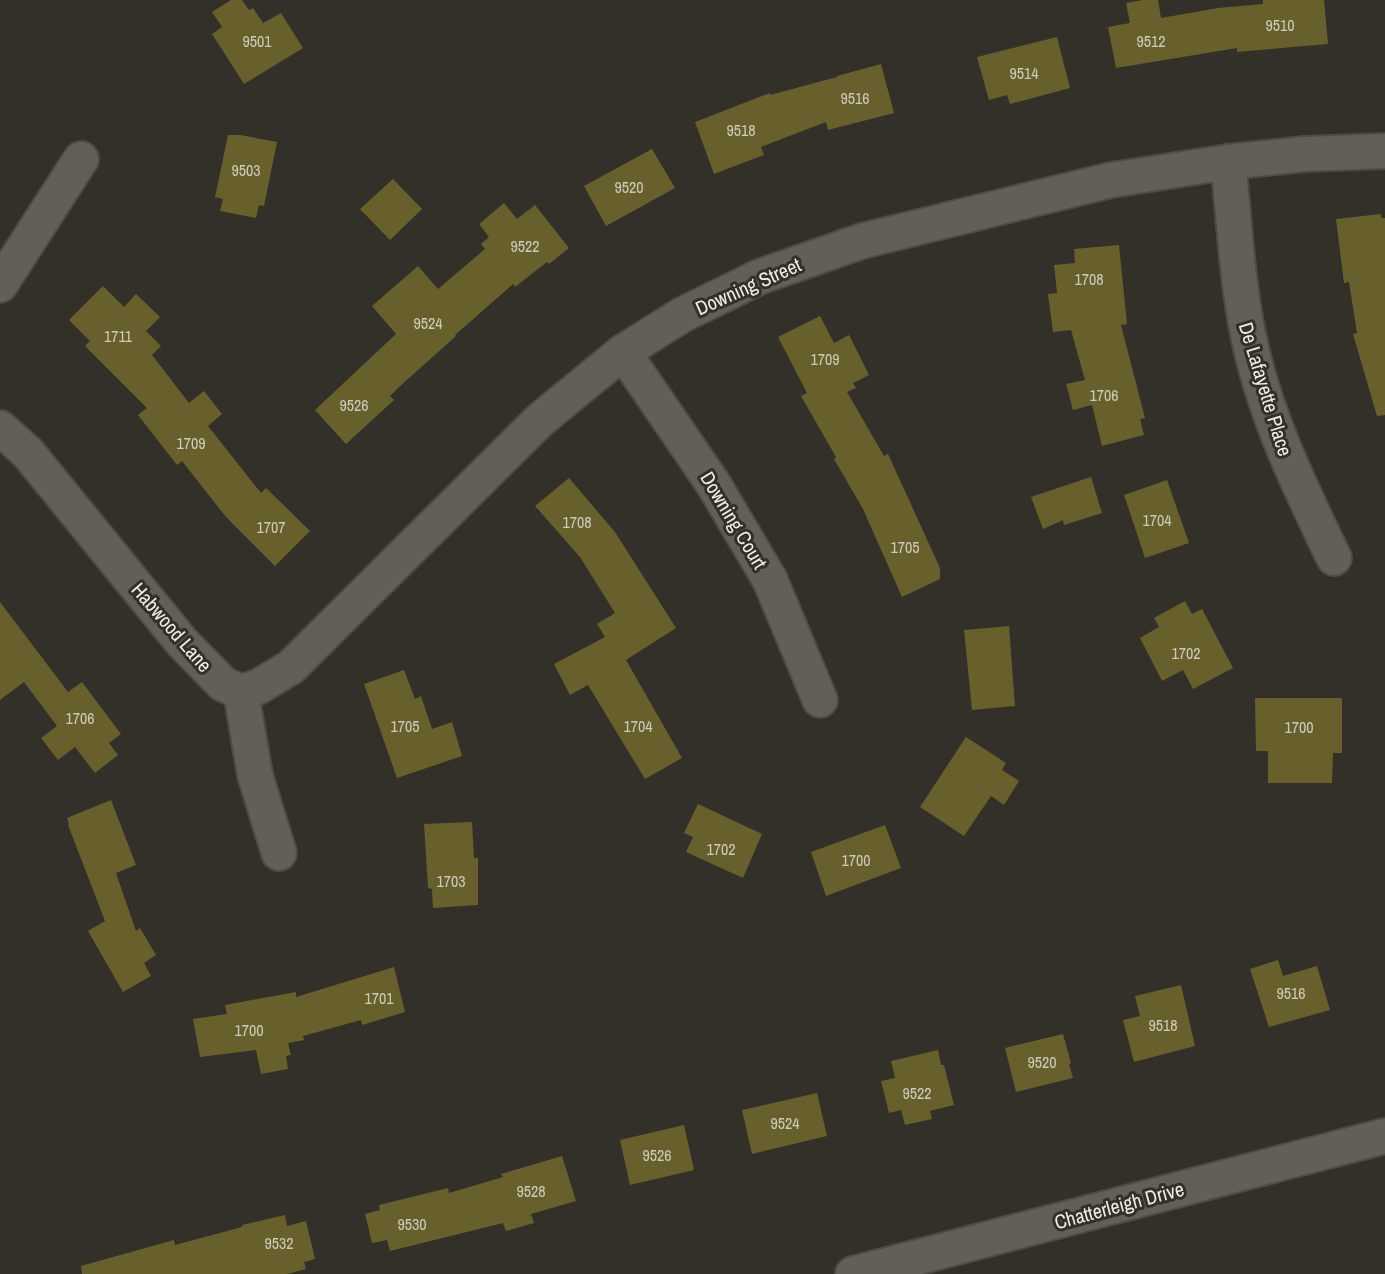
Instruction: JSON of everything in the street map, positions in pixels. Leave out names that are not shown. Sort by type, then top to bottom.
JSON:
[{"type":"street","name":"Downing Street","points":[[241,692],[258,687],[291,667],[540,420],[623,352],[682,315],[759,277],[862,241],[1111,180],[1228,162],[1305,154],[1385,151]]},
{"type":"street","points":[[0,285],[81,159]]},
{"type":"street","name":"De Lafayette Place","points":[[1228,162],[1243,307],[1252,354],[1289,466],[1334,558]]},
{"type":"street","name":"Downing Court","points":[[623,352],[714,485],[770,580],[820,700]]},
{"type":"street","name":"Habwood Lane","points":[[0,428],[28,453],[181,641],[223,684],[241,692]]},
{"type":"street","points":[[241,692],[255,775],[279,853]]},
{"type":"street","name":"Chatterleigh Drive","points":[[853,1274],[1385,1136]]},
{"type":"building","points":[[231,0],[242,0],[249,10],[253,8],[263,23],[281,13],[303,48],[244,84],[212,34],[222,27],[212,12]]},
{"type":"building","points":[[1158,0],[1161,18],[1263,4],[1263,0],[1324,0],[1328,44],[1237,52],[1237,48],[1116,68],[1108,27],[1130,23],[1126,3]]},
{"type":"building","points":[[1057,37],[1070,88],[1010,104],[1007,95],[989,100],[977,57]]},
{"type":"building","points":[[881,64],[894,113],[828,130],[826,122],[761,147],[764,155],[714,174],[695,122],[770,93]]},
{"type":"building","points":[[228,135],[277,142],[264,206],[259,205],[256,218],[220,211],[223,199],[215,197]]},
{"type":"building","points":[[652,149],[675,188],[606,226],[584,186]]},
{"type":"building","points":[[393,179],[422,209],[390,240],[360,209]]},
{"type":"building","points":[[504,203],[517,219],[535,205],[569,248],[515,287],[513,284],[399,387],[390,396],[394,400],[346,444],[315,410],[396,334],[372,306],[418,266],[438,289],[485,249],[481,244],[489,237],[479,224]]},
{"type":"building","points":[[1381,214],[1381,218],[1385,218],[1385,415],[1377,416],[1353,334],[1357,333],[1349,282],[1344,283],[1336,219]]},
{"type":"building","points":[[1119,245],[1127,324],[1121,325],[1145,418],[1140,419],[1144,435],[1102,446],[1092,405],[1073,410],[1066,384],[1085,380],[1071,330],[1053,332],[1048,294],[1057,293],[1054,265],[1075,263],[1074,249]]},
{"type":"building","points":[[103,286],[124,307],[136,294],[160,317],[146,331],[161,346],[152,355],[189,403],[204,391],[222,414],[208,426],[261,493],[266,488],[310,531],[275,566],[226,517],[182,461],[177,465],[138,415],[147,408],[85,346],[90,341],[69,320]]},
{"type":"building","points":[[820,316],[834,343],[849,335],[869,375],[853,383],[856,388],[847,392],[884,456],[888,454],[940,568],[940,579],[902,597],[863,509],[801,396],[807,393],[778,337]]},
{"type":"building","points":[[1091,477],[1102,513],[1064,525],[1063,520],[1043,529],[1031,497]]},
{"type":"building","points":[[569,478],[615,532],[676,628],[626,660],[682,758],[645,779],[588,685],[570,695],[554,664],[605,637],[597,624],[615,613],[580,557],[535,506]]},
{"type":"building","points":[[1167,480],[1189,543],[1145,558],[1124,495]]},
{"type":"building","points":[[1185,601],[1192,614],[1202,609],[1233,668],[1193,689],[1183,670],[1162,681],[1140,638],[1159,627],[1154,618]]},
{"type":"building","points":[[0,602],[68,692],[82,682],[121,734],[109,743],[118,755],[95,773],[75,747],[58,760],[41,738],[57,726],[24,682],[0,700]]},
{"type":"building","points":[[1009,626],[1015,706],[972,710],[964,630]]},
{"type":"building","points":[[404,670],[415,699],[421,696],[432,729],[452,722],[462,756],[397,778],[364,684]]},
{"type":"building","points":[[1255,698],[1342,698],[1342,753],[1333,753],[1332,783],[1268,783],[1268,751],[1256,751]]},
{"type":"building","points":[[966,737],[1006,763],[1002,770],[1019,781],[1004,805],[991,796],[964,836],[920,807]]},
{"type":"building","points":[[111,800],[136,865],[116,873],[136,931],[140,928],[156,955],[144,963],[151,976],[123,992],[88,931],[105,921],[67,818]]},
{"type":"building","points":[[698,804],[762,834],[743,878],[686,852],[693,837],[684,833]]},
{"type":"building","points":[[472,822],[474,858],[478,858],[478,905],[433,908],[432,889],[428,888],[424,824]]},
{"type":"building","points":[[885,825],[901,868],[826,896],[811,852]]},
{"type":"building","points":[[1278,960],[1283,976],[1317,966],[1330,1010],[1269,1027],[1250,969]]},
{"type":"building","points":[[394,967],[405,1012],[362,1025],[361,1020],[288,1043],[291,1055],[286,1056],[288,1069],[261,1074],[256,1050],[200,1057],[193,1019],[227,1014],[225,1005],[296,992],[296,997]]},
{"type":"building","points":[[1181,985],[1195,1046],[1134,1062],[1123,1020],[1140,1016],[1135,996]]},
{"type":"building","points":[[1063,1034],[1073,1078],[1016,1092],[1005,1048]]},
{"type":"building","points":[[938,1050],[954,1105],[930,1111],[932,1119],[905,1125],[901,1110],[889,1113],[881,1081],[895,1078],[891,1061]]},
{"type":"building","points":[[817,1093],[827,1136],[752,1154],[742,1110]]},
{"type":"building","points":[[684,1125],[694,1170],[630,1185],[620,1140]]},
{"type":"building","points":[[562,1156],[576,1201],[531,1214],[534,1223],[506,1231],[503,1223],[390,1251],[387,1240],[372,1243],[365,1214],[380,1210],[379,1205],[448,1188],[449,1193]]},
{"type":"building","points":[[285,1215],[287,1226],[306,1221],[315,1259],[304,1262],[306,1269],[287,1274],[82,1274],[81,1266],[174,1240],[175,1245]]}]
